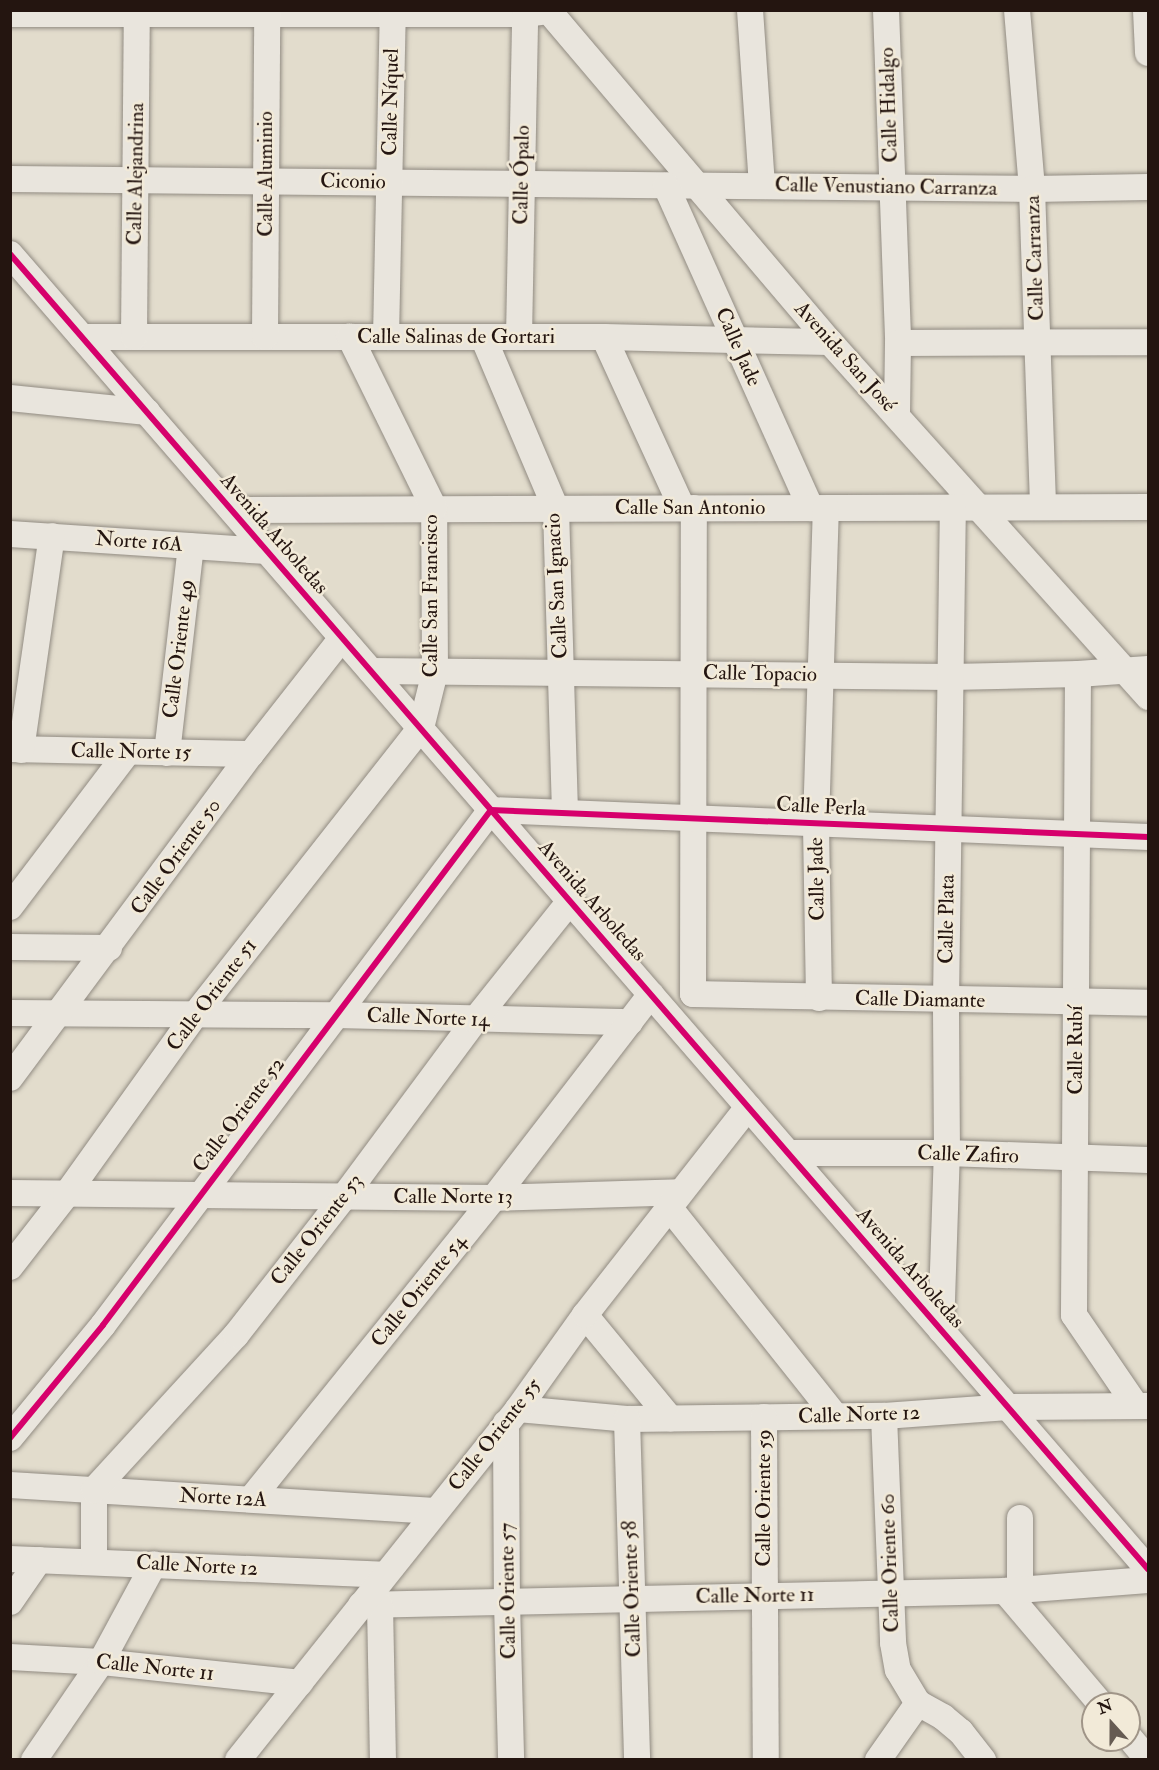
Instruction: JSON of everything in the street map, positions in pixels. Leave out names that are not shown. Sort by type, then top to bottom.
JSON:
[{"type":"street","points":[[750,10],[762,186]]},
{"type":"street","name":"Calle Hidalgo","points":[[886,10],[898,344],[897,416]]},
{"type":"street","name":"Calle Carranza","points":[[1017,10],[1032,189],[1043,507]]},
{"type":"street","points":[[1146,10],[1149,53]]},
{"type":"street","name":"Calle Níquel","points":[[386,337],[393,11]]},
{"type":"street","name":"Calle Alejandrina","points":[[134,337],[137,12]]},
{"type":"street","name":"Calle Aluminio","points":[[265,336],[267,12]]},
{"type":"street","points":[[10,14],[540,12]]},
{"type":"street","name":"Calle Ópalo","points":[[519,337],[522,184],[540,12]]},
{"type":"street","name":"Avenida San José","points":[[540,12],[897,416],[965,507],[1137,669],[1149,697]]},
{"type":"street","name":"Ciconio","points":[[10,179],[696,186]]},
{"type":"street","name":"Calle Jade","points":[[666,186],[736,342],[819,508],[820,676],[816,823],[819,998]]},
{"type":"street","name":"Calle Venustiano Carranza","points":[[696,186],[1032,189],[1149,187]]},
{"type":"street","name":"Avenida Arboledas","points":[[10,254],[1149,1569]]},
{"type":"street","name":"Calle Salinas de Gortari","points":[[82,337],[604,337],[736,342],[830,342]]},
{"type":"street","name":"Calle San Francisco","points":[[350,337],[434,508],[435,672],[421,728]]},
{"type":"street","name":"Calle San Ignacio","points":[[483,337],[556,509],[565,813]]},
{"type":"street","points":[[604,337],[688,508],[694,673],[693,994],[669,1015]]},
{"type":"street","points":[[898,344],[1149,342]]},
{"type":"street","points":[[10,398],[147,412]]},
{"type":"street","name":"Calle Plata","points":[[941,1330],[947,1153],[946,1001],[950,677],[965,507]]},
{"type":"street","name":"Calle San Antonio","points":[[232,510],[1149,507]]},
{"type":"street","name":"Norte 16A","points":[[10,534],[267,550]]},
{"type":"street","points":[[16,749],[52,536]]},
{"type":"street","name":"Calle Oriente 49","points":[[167,753],[191,546]]},
{"type":"street","name":"Calle Oriente 50","points":[[10,1078],[109,948],[251,754],[342,638]]},
{"type":"street","name":"Calle Topacio","points":[[371,671],[950,677],[1078,674],[1137,669]]},
{"type":"street","name":"Calle Rubí","points":[[1078,674],[1074,1315],[1142,1406]]},
{"type":"street","name":"Calle Oriente 51","points":[[10,1267],[66,1194],[194,1016],[421,728]]},
{"type":"street","name":"Calle Norte 15","points":[[16,749],[251,754]]},
{"type":"street","points":[[10,907],[127,753]]},
{"type":"street","name":"Calle Perla","points":[[491,810],[1149,837]]},
{"type":"street","name":"Calle Oriente 52","points":[[10,1438],[103,1325],[491,810]]},
{"type":"street","name":"Calle Oriente 53","points":[[94,1490],[236,1335],[343,1198],[475,1020],[570,901]]},
{"type":"street","points":[[10,947],[109,948]]},
{"type":"street","name":"Calle Oriente 54","points":[[251,1499],[494,1198],[651,994]]},
{"type":"street","name":"Calle Diamante","points":[[693,994],[1149,1004]]},
{"type":"street","name":"Calle Norte 14","points":[[10,1013],[194,1016],[336,1015],[630,1022]]},
{"type":"street","name":"Calle Oriente 55","points":[[238,1760],[300,1683],[370,1605],[384,1575],[512,1416],[585,1315],[748,1107]]},
{"type":"street","name":"Calle Zafiro","points":[[788,1153],[947,1153],[1149,1160]]},
{"type":"street","name":"Calle Norte 13","points":[[10,1193],[675,1200]]},
{"type":"street","points":[[675,1200],[835,1416]]},
{"type":"street","points":[[585,1315],[670,1418]]},
{"type":"street","name":"Calle Norte 12","points":[[512,1416],[627,1419],[884,1416],[1011,1407],[1142,1406]]},
{"type":"street","name":"Calle Oriente 57","points":[[511,1760],[507,1602],[512,1416]]},
{"type":"street","name":"Calle Oriente 60","points":[[884,1416],[893,1643],[898,1670],[918,1703],[943,1717],[961,1732],[983,1760]]},
{"type":"street","name":"Calle Oriente 59","points":[[764,1417],[766,1760]]},
{"type":"street","name":"Calle Oriente 58","points":[[627,1419],[631,1600],[638,1760]]},
{"type":"street","name":"Norte 12A","points":[[10,1485],[435,1511]]},
{"type":"street","points":[[94,1490],[94,1561]]},
{"type":"street","points":[[1020,1518],[1013,1590],[1092,1692]]},
{"type":"street","name":"Calle Norte 12","points":[[10,1558],[384,1575]]},
{"type":"street","points":[[10,1602],[39,1560]]},
{"type":"street","points":[[34,1760],[101,1662],[154,1564]]},
{"type":"street","name":"Calle Norte 11","points":[[370,1605],[1013,1590],[1149,1580]]},
{"type":"street","points":[[370,1605],[383,1760]]},
{"type":"street","name":"Calle Norte 11","points":[[10,1657],[101,1662],[300,1683]]},
{"type":"street","points":[[878,1760],[918,1703]]},
{"type":"cycle path","points":[[10,254],[1148,1569]]},
{"type":"cycle path","points":[[10,1438],[103,1325],[491,810],[1148,837]]}]
